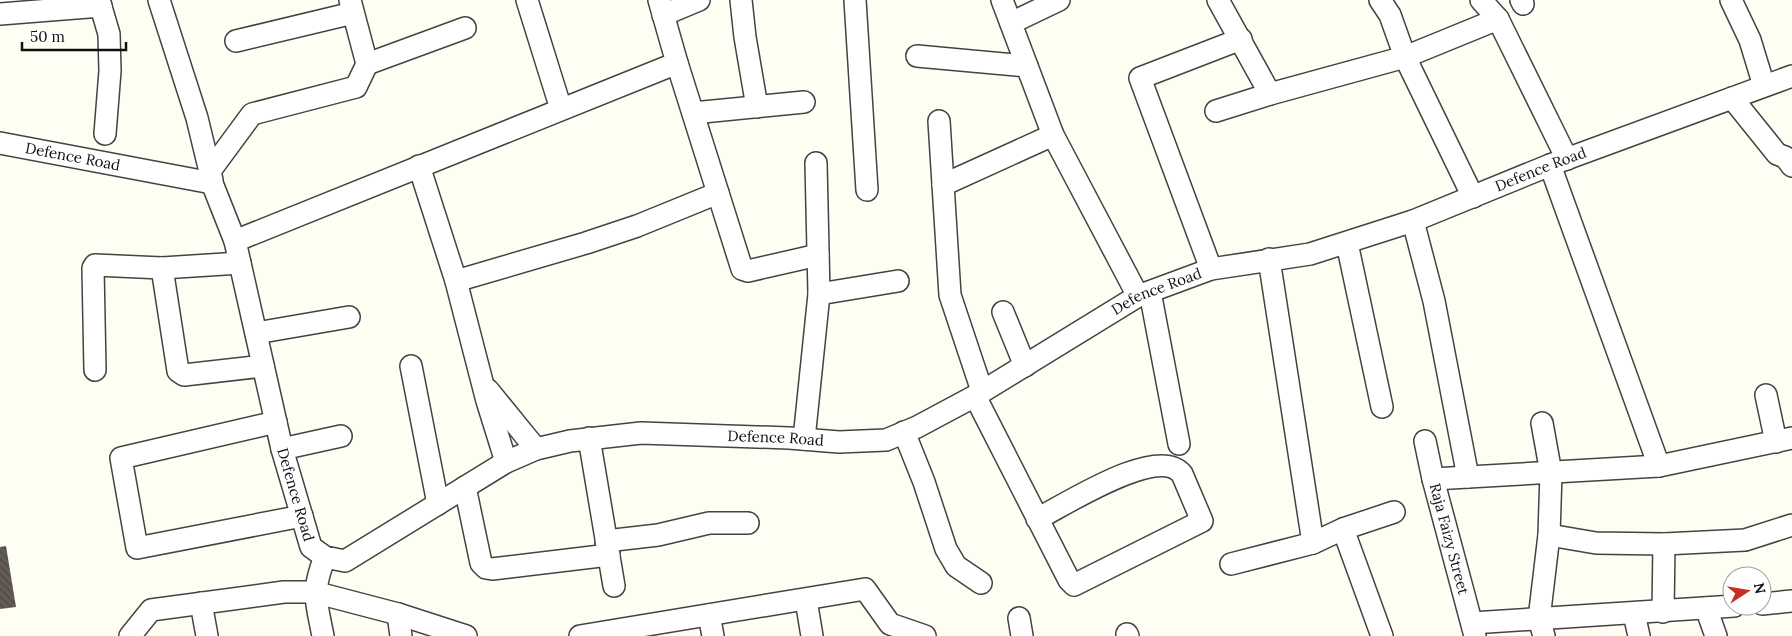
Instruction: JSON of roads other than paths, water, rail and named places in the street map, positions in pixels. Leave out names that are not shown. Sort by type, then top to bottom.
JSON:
[{"type":"street","points":[[159,0],[198,118],[211,177]]},
{"type":"street","points":[[527,0],[561,109]]},
{"type":"street","points":[[699,0],[661,7],[742,269],[748,271],[818,255]]},
{"type":"street","points":[[741,0],[744,37],[757,106]]},
{"type":"street","points":[[855,0],[867,190]]},
{"type":"street","points":[[1002,0],[1053,135],[1144,294],[1179,444]]},
{"type":"street","points":[[1011,23],[1059,0]]},
{"type":"street","points":[[1218,0],[1270,94]]},
{"type":"street","points":[[1380,0],[1390,15],[1405,57],[1472,197]]},
{"type":"street","points":[[1481,0],[1498,19],[1558,162],[1659,466]]},
{"type":"street","points":[[1731,0],[1750,40],[1764,86]]},
{"type":"street","points":[[0,14],[100,3],[109,34],[110,47],[105,134]]},
{"type":"street","points":[[211,177],[252,114],[356,87],[367,64],[352,6],[236,41]]},
{"type":"street","points":[[1216,111],[1270,94],[1405,57],[1498,19]]},
{"type":"street","points":[[367,64],[465,28]]},
{"type":"street","points":[[1211,269],[1140,78],[1241,39]]},
{"type":"street","points":[[917,56],[1027,66]]},
{"type":"street","points":[[235,240],[677,63]]},
{"type":"street","name":"Defence Road","points":[[0,143],[211,177],[235,240],[282,449],[312,547],[325,557],[345,561],[506,462],[536,449],[590,438],[641,433],[839,442],[886,440],[979,394],[1144,294],[1211,269],[1310,254],[1413,221],[1558,162],[1792,76]]},
{"type":"street","points":[[1732,98],[1777,154],[1784,157],[1792,166]]},
{"type":"street","points":[[693,114],[804,102]]},
{"type":"street","points":[[939,121],[950,295],[979,394],[1038,519],[1069,580],[1074,585],[1202,521],[1182,474],[1178,469],[1164,464],[1128,472],[1038,519]]},
{"type":"street","points":[[943,185],[1053,135]]},
{"type":"street","points":[[804,439],[820,294],[816,163]]},
{"type":"street","points":[[419,166],[456,281],[506,462]]},
{"type":"street","points":[[456,281],[612,235],[718,193]]},
{"type":"street","points":[[1413,221],[1434,301],[1468,477]]},
{"type":"street","points":[[1347,243],[1382,407]]},
{"type":"street","points":[[1269,259],[1313,542]]},
{"type":"street","points":[[95,370],[93,268],[95,266],[162,268],[240,263]]},
{"type":"street","points":[[162,268],[178,371],[184,375],[263,366]]},
{"type":"street","points":[[820,294],[898,281]]},
{"type":"street","points":[[1003,312],[1025,366]]},
{"type":"street","points":[[256,333],[349,317]]},
{"type":"street","points":[[411,366],[438,504]]},
{"type":"street","points":[[483,384],[536,449]]},
{"type":"street","points":[[1433,479],[1659,466],[1784,440],[1766,395]]},
{"type":"street","points":[[276,422],[121,458],[137,548],[302,516]]},
{"type":"street","points":[[1542,422],[1551,473],[1549,535],[1542,628]]},
{"type":"street","points":[[904,432],[924,482],[946,550],[956,566],[981,583]]},
{"type":"street","points":[[282,449],[341,436]]},
{"type":"street","points":[[590,438],[614,586]]},
{"type":"street","name":"Raja Faizy Street","points":[[1425,441],[1433,479],[1474,630]]},
{"type":"street","points":[[465,487],[482,563],[486,568],[492,569],[608,548],[709,524],[748,524]]},
{"type":"street","points":[[1232,564],[1313,542],[1343,529],[1394,512]]},
{"type":"street","points":[[1549,535],[1596,543],[1664,544],[1745,540],[1792,525]]},
{"type":"street","points":[[1343,529],[1382,636]]},
{"type":"street","points":[[1663,612],[1664,544]]},
{"type":"street","points":[[323,636],[314,592],[317,576],[325,557]]},
{"type":"street","points":[[580,636],[608,633],[866,589],[890,624],[925,635]]},
{"type":"street","points":[[130,636],[150,610],[284,592],[314,592],[398,614],[466,636]]},
{"type":"street","points":[[806,600],[812,636]]},
{"type":"street","points":[[201,603],[206,636]]},
{"type":"street","points":[[1772,605],[1791,606]]},
{"type":"street","points":[[1474,630],[1542,628],[1634,614],[1722,607]]},
{"type":"street","points":[[1706,608],[1716,636]]},
{"type":"street","points":[[398,614],[401,636]]},
{"type":"street","points":[[1634,614],[1639,636]]},
{"type":"street","points":[[709,615],[712,636]]}]
